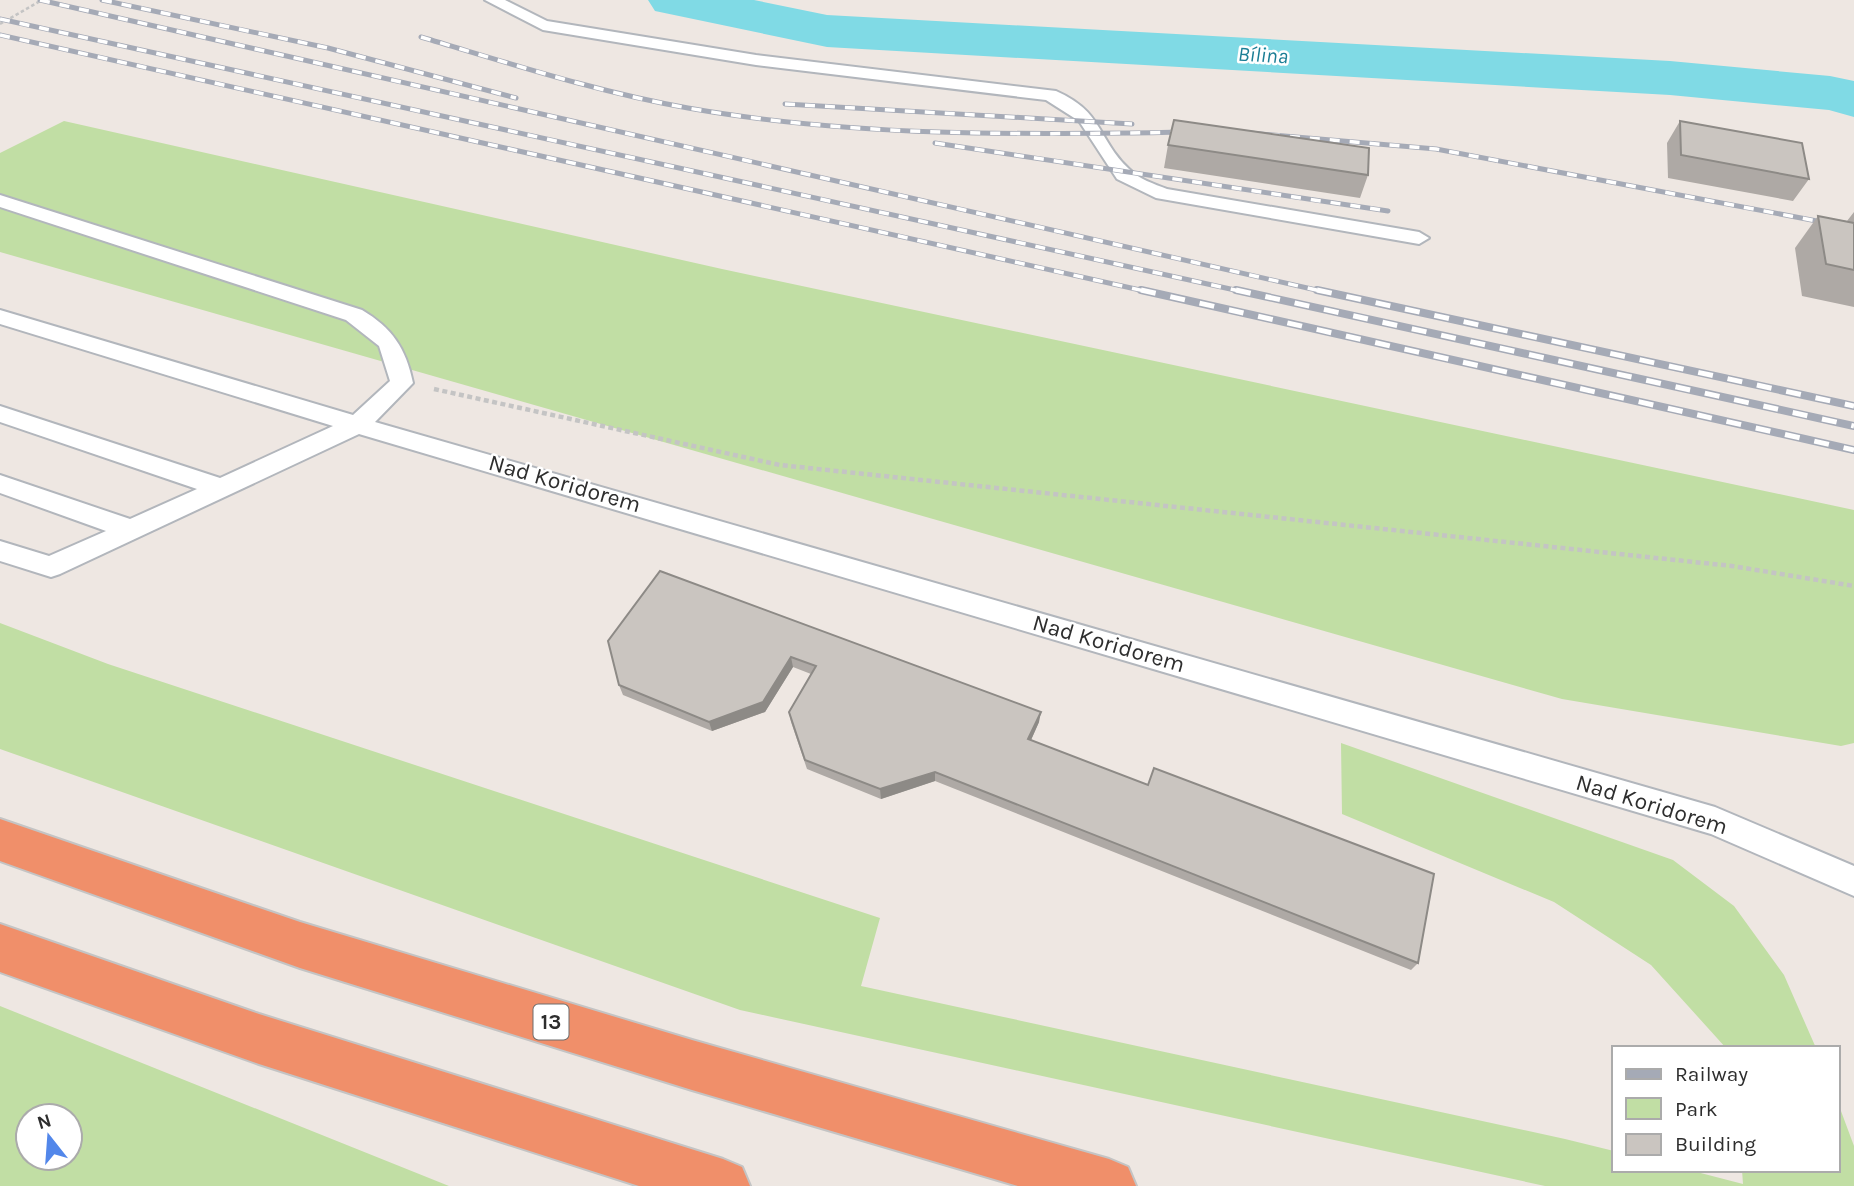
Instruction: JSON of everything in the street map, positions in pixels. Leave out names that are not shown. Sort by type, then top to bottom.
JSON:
[{"type":"highway","name":"13","points":[[0,840],[300,946],[679,1062],[1109,1186]]},
{"type":"highway","points":[[0,948],[272,1043],[723,1186]]},
{"type":"lane","points":[[493,0],[543,25],[569,30],[756,61],[1050,95],[1072,103],[1084,113],[1120,171],[1136,184],[1163,194],[1419,238]]},
{"type":"lane","points":[[0,201],[354,315],[380,329],[396,352],[402,383],[356,425],[51,568],[0,551]]},
{"type":"lane","name":"Nad Koridorem","points":[[0,317],[356,425],[499,464],[1715,821],[1854,881]]},
{"type":"lane","points":[[0,414],[222,488]]},
{"type":"lane","points":[[0,484],[132,530]]},
{"type":"path","points":[[0,24],[42,0]]},
{"type":"path","points":[[402,383],[780,465],[1719,565],[1854,586]]},
{"type":"green space","points":[[64,121],[722,269],[1854,510],[1854,743],[1841,746],[1562,699],[0,252],[0,153]]},
{"type":"green space","points":[[0,623],[108,664],[880,918],[861,986],[1612,1151],[1612,1172],[1697,1172],[1743,1184],[1742,1172],[1840,1172],[1840,1108],[1854,1146],[1854,1186],[1545,1186],[740,1010],[0,749]]},
{"type":"green space","points":[[1341,743],[1673,860],[1734,906],[1784,975],[1815,1046],[1724,1046],[1651,965],[1554,902],[1342,814]]},
{"type":"green space","points":[[0,1006],[449,1186],[0,1186]]},
{"type":"building","points":[[1174,120],[1369,148],[1368,175],[1168,145]]},
{"type":"building","points":[[1680,121],[1802,143],[1809,179],[1681,155]]},
{"type":"building","points":[[1818,216],[1854,223],[1854,270],[1826,264]]},
{"type":"building","points":[[660,571],[1041,712],[1028,739],[1148,785],[1154,768],[1434,874],[1418,963],[935,772],[880,789],[805,760],[789,712],[816,666],[791,657],[763,702],[709,722],[619,685],[608,641]]},
{"type":"waterway","name":"Bílina","points":[[674,0],[827,31],[1670,78],[1830,93],[1854,99]]},
{"type":"railway","points":[[40,0],[1325,292]]},
{"type":"railway","points":[[102,0],[328,48],[516,98]]},
{"type":"railway","points":[[0,19],[1244,292]]},
{"type":"railway","points":[[0,35],[1149,292]]},
{"type":"railway","points":[[421,37],[620,94],[750,117],[939,132],[1191,132]]},
{"type":"railway","points":[[785,104],[1132,124]]},
{"type":"railway","points":[[1250,133],[1436,149],[1854,228]]},
{"type":"railway","points":[[935,143],[1388,211]]},
{"type":"railway","points":[[1141,290],[1854,450]]},
{"type":"railway","points":[[1236,290],[1854,426]]},
{"type":"railway","points":[[1317,290],[1854,406]]}]
